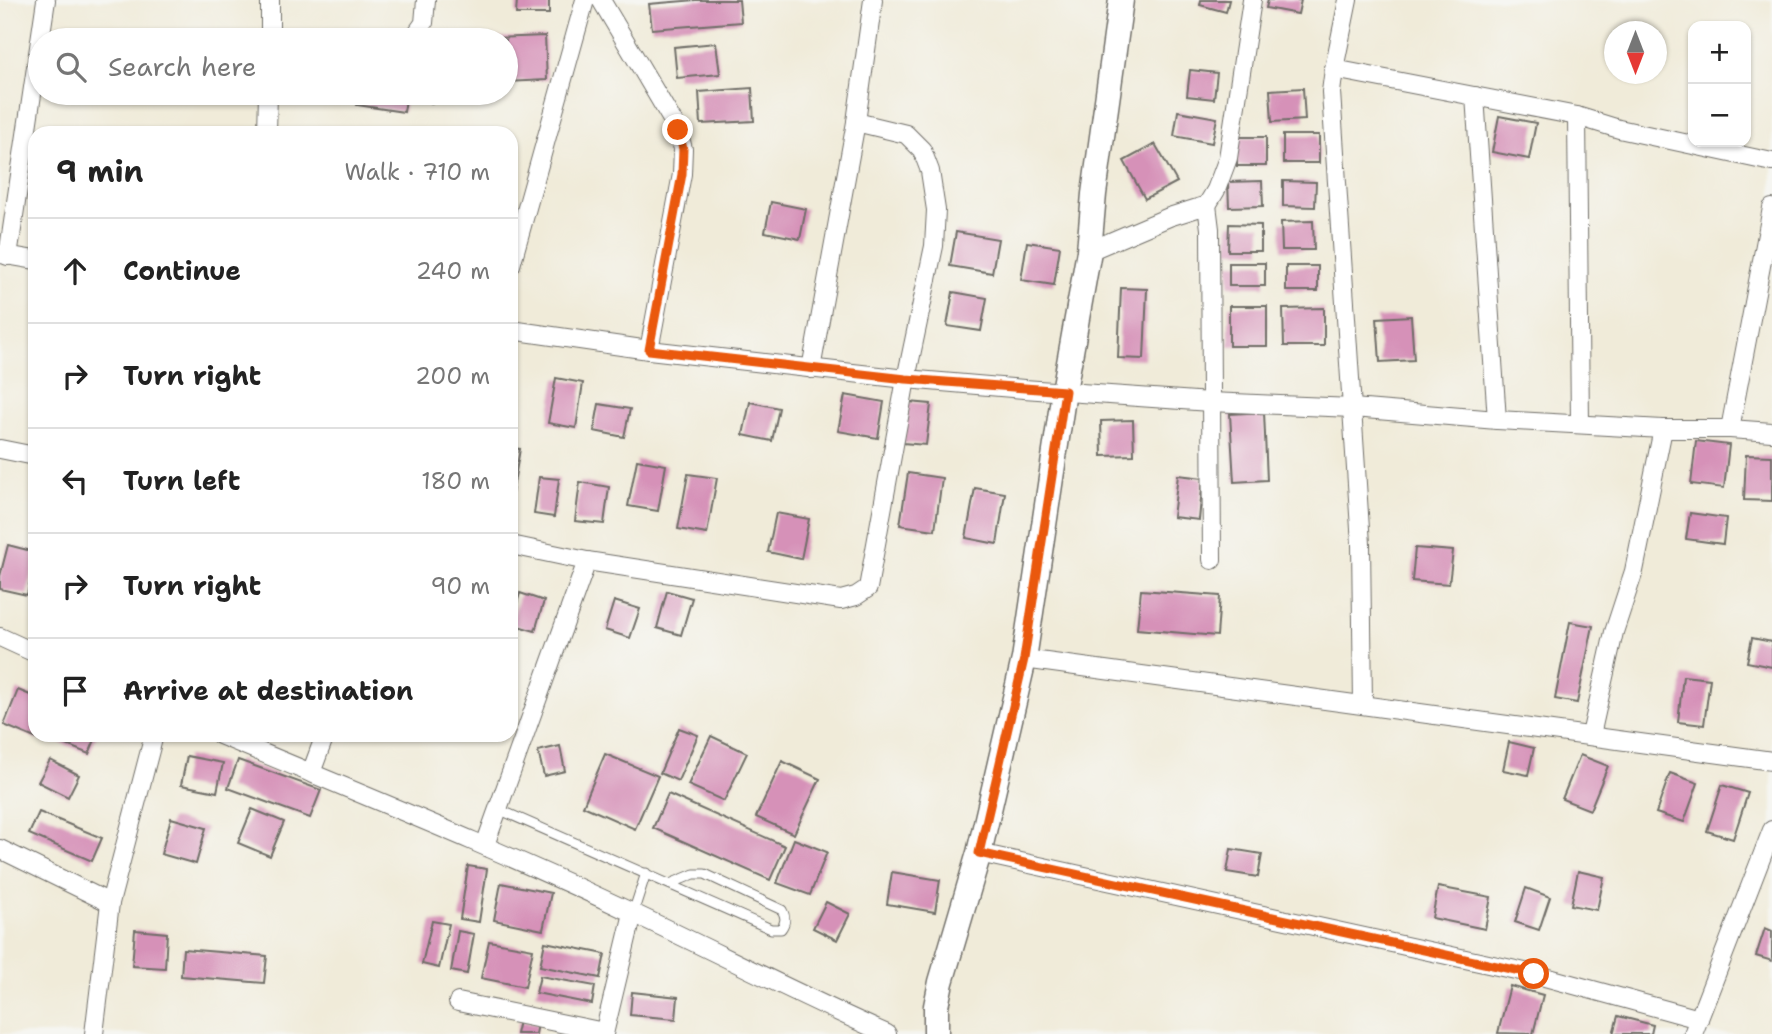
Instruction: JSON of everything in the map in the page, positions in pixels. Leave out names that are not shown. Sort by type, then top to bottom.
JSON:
[{"type":"main road","points":[[936,1034],[936,1006],[941,982],[979,853],[1024,659],[1089,251],[1094,194],[1121,0]]},
{"type":"street","points":[[41,28],[46,0]]},
{"type":"street","points":[[270,0],[270,28]]},
{"type":"street","points":[[420,28],[424,23],[426,0]]},
{"type":"street","points":[[518,240],[584,0]]},
{"type":"street","points":[[601,0],[678,130],[683,149],[682,174],[649,350]]},
{"type":"street","points":[[811,369],[856,122],[873,0]]},
{"type":"street","points":[[1212,560],[1210,229],[1207,205],[1228,158],[1252,0]]},
{"type":"street","points":[[1348,0],[1331,92],[1361,544],[1363,704]]},
{"type":"street","points":[[1334,69],[1577,116],[1619,129],[1772,162]]},
{"type":"street","points":[[1475,96],[1497,420]]},
{"type":"street","points":[[28,259],[4,255],[29,105]]},
{"type":"street","points":[[267,126],[268,105]]},
{"type":"street","points":[[1577,116],[1580,424]]},
{"type":"street","points":[[518,546],[587,561],[841,600],[856,596],[867,588],[934,246],[936,210],[930,171],[922,150],[906,135],[856,122]]},
{"type":"street","points":[[1089,251],[1169,217],[1207,205]]},
{"type":"street","points":[[1730,429],[1772,208]]},
{"type":"street","points":[[518,331],[649,350],[906,379],[1497,420],[1772,432]]},
{"type":"street","points":[[1591,735],[1614,632],[1634,571],[1663,429]]},
{"type":"street","points":[[0,449],[28,455]]},
{"type":"street","points":[[485,845],[587,561]]},
{"type":"street","points":[[0,637],[28,650]]},
{"type":"street","points":[[1024,659],[1772,761]]},
{"type":"street","points":[[94,1034],[110,903],[152,742]]},
{"type":"street","points":[[237,742],[485,845],[887,1034]]},
{"type":"street","points":[[311,773],[322,742]]},
{"type":"street","points":[[979,853],[1534,974],[1696,1026],[1772,830]]},
{"type":"street","points":[[0,849],[110,903]]},
{"type":"street","points":[[458,1002],[604,1033],[633,913]]},
{"type":"lane","points":[[498,809],[771,929],[781,929],[785,923],[782,910],[712,876],[694,874],[670,884]]},
{"type":"lane","points":[[633,913],[646,873]]},
{"type":"building","points":[[517,0],[549,0],[549,14],[516,14]]},
{"type":"building","points":[[739,0],[741,22],[652,29],[649,4]]},
{"type":"building","points":[[1201,0],[1229,0],[1226,12],[1200,5]]},
{"type":"building","points":[[1268,0],[1301,0],[1298,14],[1266,8]]},
{"type":"building","points":[[545,36],[547,80],[518,81],[518,37]]},
{"type":"building","points":[[716,43],[720,74],[677,78],[674,47]]},
{"type":"building","points":[[1190,70],[1217,73],[1214,99],[1187,96]]},
{"type":"building","points":[[752,88],[754,121],[701,124],[699,92]]},
{"type":"building","points":[[1303,88],[1305,120],[1272,122],[1270,90]]},
{"type":"building","points":[[357,105],[405,105],[404,112]]},
{"type":"building","points":[[1178,111],[1217,118],[1212,143],[1174,136]]},
{"type":"building","points":[[1499,116],[1536,123],[1529,159],[1492,152]]},
{"type":"building","points":[[1283,135],[1319,135],[1319,163],[1283,163]]},
{"type":"building","points":[[1237,137],[1266,137],[1266,166],[1237,166]]},
{"type":"building","points":[[1155,144],[1177,182],[1145,199],[1124,161]]},
{"type":"building","points":[[1262,181],[1263,206],[1229,207],[1228,182]]},
{"type":"building","points":[[1283,181],[1316,182],[1315,207],[1283,206]]},
{"type":"building","points":[[771,202],[806,209],[800,239],[765,232]]},
{"type":"building","points":[[1313,221],[1314,250],[1282,250],[1281,222]]},
{"type":"building","points":[[1229,224],[1261,225],[1261,251],[1228,251]]},
{"type":"building","points":[[956,232],[998,239],[992,273],[950,266]]},
{"type":"building","points":[[1027,242],[1060,247],[1054,285],[1021,280]]},
{"type":"building","points":[[1229,263],[1265,263],[1265,286],[1229,286]]},
{"type":"building","points":[[1286,266],[1318,266],[1318,291],[1286,291]]},
{"type":"building","points":[[1121,288],[1147,289],[1144,359],[1118,358]]},
{"type":"building","points":[[953,292],[987,298],[981,331],[947,326]]},
{"type":"building","points":[[1229,306],[1267,306],[1267,346],[1229,346]]},
{"type":"building","points":[[1324,308],[1324,346],[1284,346],[1283,309]]},
{"type":"building","points":[[1411,316],[1414,360],[1380,362],[1377,318]]},
{"type":"building","points":[[556,378],[583,383],[576,428],[548,423]]},
{"type":"building","points":[[845,395],[884,402],[878,438],[838,431]]},
{"type":"building","points":[[750,402],[779,408],[772,441],[743,435]]},
{"type":"building","points":[[909,402],[931,404],[926,445],[903,443]]},
{"type":"building","points":[[599,404],[630,409],[624,437],[594,431]]},
{"type":"building","points":[[1264,412],[1267,480],[1234,482],[1230,414]]},
{"type":"building","points":[[1133,420],[1134,455],[1102,456],[1101,421]]},
{"type":"building","points":[[1696,441],[1729,445],[1724,488],[1691,484]]},
{"type":"building","points":[[1746,455],[1772,456],[1772,501],[1744,500]]},
{"type":"building","points":[[637,460],[666,465],[658,511],[628,506]]},
{"type":"building","points":[[908,473],[942,478],[935,530],[900,525]]},
{"type":"building","points":[[688,474],[717,478],[707,534],[678,529]]},
{"type":"building","points":[[1178,475],[1203,478],[1199,520],[1173,517]]},
{"type":"building","points":[[539,477],[559,479],[554,517],[534,514]]},
{"type":"building","points":[[580,482],[609,487],[604,524],[575,521]]},
{"type":"building","points":[[975,488],[1005,493],[997,544],[966,538]]},
{"type":"building","points":[[776,513],[809,519],[801,559],[768,552]]},
{"type":"building","points":[[1690,513],[1726,518],[1723,544],[1686,539]]},
{"type":"building","points":[[8,545],[28,550],[27,595],[0,589],[0,576]]},
{"type":"building","points":[[1415,548],[1453,551],[1449,584],[1412,581]]},
{"type":"building","points":[[1141,590],[1220,596],[1217,636],[1137,629]]},
{"type":"building","points":[[667,591],[692,598],[681,635],[657,628]]},
{"type":"building","points":[[520,593],[544,601],[535,631],[518,626]]},
{"type":"building","points":[[614,601],[640,609],[630,638],[605,630]]},
{"type":"building","points":[[1570,622],[1593,626],[1577,703],[1555,699]]},
{"type":"building","points":[[1752,638],[1772,642],[1772,667],[1747,662]]},
{"type":"building","points":[[1683,676],[1710,679],[1704,725],[1678,722]]},
{"type":"building","points":[[18,690],[28,694],[28,735],[4,725]]},
{"type":"building","points":[[679,728],[698,735],[678,781],[660,773]]},
{"type":"building","points":[[711,736],[747,753],[724,801],[688,785]]},
{"type":"building","points":[[59,742],[94,742],[89,754]]},
{"type":"building","points":[[1509,742],[1534,748],[1528,775],[1503,770]]},
{"type":"building","points":[[560,746],[565,771],[544,776],[538,751]]},
{"type":"building","points":[[605,754],[658,776],[635,829],[583,806]]},
{"type":"building","points":[[1580,755],[1608,766],[1590,810],[1562,799]]},
{"type":"building","points":[[187,756],[223,763],[217,792],[181,785]]},
{"type":"building","points":[[50,760],[79,775],[68,797],[38,782]]},
{"type":"building","points":[[238,760],[321,790],[310,818],[228,788]]},
{"type":"building","points":[[782,761],[820,779],[794,834],[756,817]]},
{"type":"building","points":[[1670,773],[1698,783],[1684,822],[1656,813]]},
{"type":"building","points":[[1722,785],[1748,793],[1733,839],[1707,831]]},
{"type":"building","points":[[668,794],[785,846],[770,880],[653,828]]},
{"type":"building","points":[[252,809],[284,822],[270,856],[238,843]]},
{"type":"building","points":[[39,812],[102,838],[92,861],[29,834]]},
{"type":"building","points":[[171,818],[206,828],[196,864],[161,854]]},
{"type":"building","points":[[794,839],[827,852],[810,895],[777,883]]},
{"type":"building","points":[[1231,849],[1262,854],[1258,877],[1227,872]]},
{"type":"building","points":[[468,866],[487,869],[479,922],[460,919]]},
{"type":"building","points":[[1578,871],[1604,877],[1597,910],[1571,905]]},
{"type":"building","points":[[892,872],[940,880],[935,912],[887,904]]},
{"type":"building","points":[[501,883],[551,893],[543,930],[494,920]]},
{"type":"building","points":[[1438,887],[1491,897],[1485,929],[1432,918]]},
{"type":"building","points":[[1526,888],[1550,897],[1539,930],[1515,922]]},
{"type":"building","points":[[826,902],[850,914],[837,940],[813,928]]},
{"type":"building","points":[[432,921],[449,924],[439,968],[422,964]]},
{"type":"building","points":[[1765,928],[1772,931],[1772,961],[1756,956]]},
{"type":"building","points":[[135,930],[167,933],[165,968],[132,966]]},
{"type":"building","points":[[458,931],[474,934],[467,974],[451,971]]},
{"type":"building","points":[[489,941],[533,949],[525,987],[481,978]]},
{"type":"building","points":[[545,942],[605,954],[600,978],[540,966]]},
{"type":"building","points":[[183,949],[267,956],[264,983],[181,976]]},
{"type":"building","points":[[540,976],[595,986],[592,1004],[536,993]]},
{"type":"building","points":[[1510,986],[1543,995],[1533,1034],[1498,1033]]},
{"type":"building","points":[[632,992],[678,997],[676,1019],[630,1015]]},
{"type":"building","points":[[1618,1016],[1653,1025],[1651,1034],[1613,1034]]},
{"type":"building","points":[[519,1021],[538,1024],[536,1034],[516,1034]]},
{"type":"route","points":[[678,130],[683,149],[682,174],[649,350],[906,379],[1065,391],[1024,659],[979,853],[1534,974]]}]
